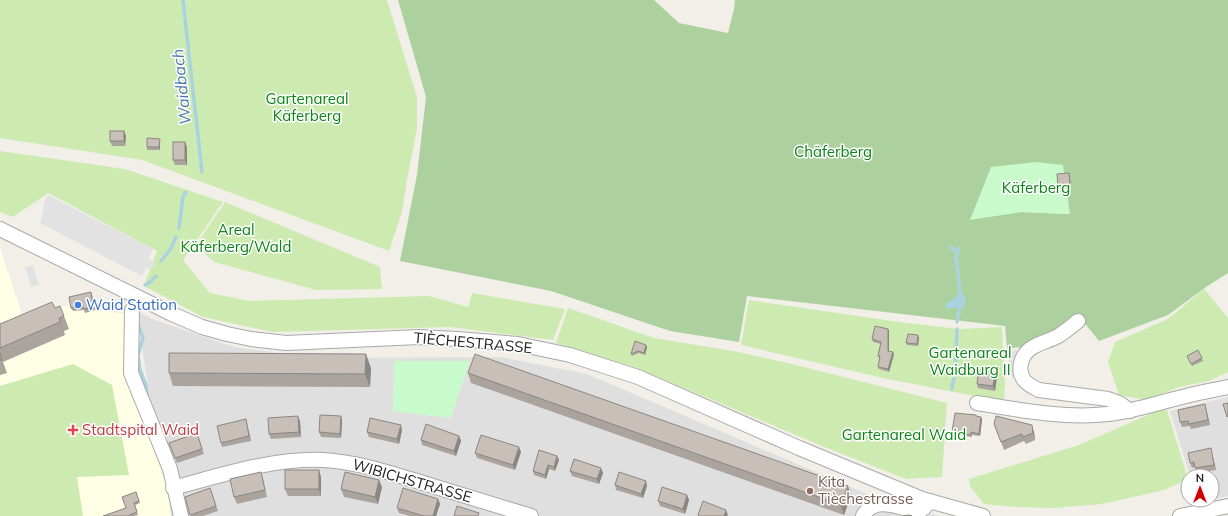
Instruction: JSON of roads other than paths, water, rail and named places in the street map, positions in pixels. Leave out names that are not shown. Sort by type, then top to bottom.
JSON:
[{"type":"street","name":"TIÈCHESTRASSE","points":[[0,229],[172,314],[202,327],[227,334],[251,339],[286,343],[419,337],[457,339],[518,344],[570,355],[638,377],[792,445],[875,478],[896,489],[930,501],[983,516]]},
{"type":"street","points":[[132,310],[131,373],[170,469],[180,516]]},
{"type":"street","points":[[1078,321],[1059,336],[1030,349],[1022,359],[1022,376],[1027,383],[1039,390],[1108,399],[1119,403],[1130,411]]},
{"type":"street","points":[[977,403],[1028,412],[1084,416],[1130,411],[1186,396],[1228,387]]},
{"type":"street","name":"WIBICHSTRASSE","points":[[174,488],[255,466],[290,461],[322,460],[354,463],[386,471],[531,516]]},
{"type":"street","points":[[863,516],[876,504],[918,511],[930,501]]},
{"type":"street","points":[[1180,516],[1228,506]]},
{"type":"water","points":[[960,291],[965,296],[965,305],[962,308],[946,308],[946,303],[952,301]]},
{"type":"waterway","name":"Waidbach","points":[[183,0],[202,172]]},
{"type":"waterway","points":[[179,228],[183,197],[186,192]]},
{"type":"waterway","points":[[161,261],[170,250],[176,237]]},
{"type":"waterway","points":[[951,247],[957,252]]},
{"type":"waterway","points":[[959,248],[956,257],[960,291]]},
{"type":"waterway","points":[[145,285],[156,276]]},
{"type":"waterway","points":[[957,322],[960,307]]},
{"type":"waterway","points":[[137,322],[143,338],[138,355],[140,370],[146,385],[148,399]]},
{"type":"waterway","points":[[956,356],[957,329]]},
{"type":"waterway","points":[[956,358],[956,376]]},
{"type":"waterway","points":[[952,389],[954,379]]},
{"type":"place","name":"Waid Station","points":[[78,305]]},
{"type":"place","name":"Stadtspital Waid","points":[[73,430]]},
{"type":"place","name":"Kita Tièchestrasse","points":[[810,491]]},
{"type":"park label","name":"Gartenareal Käferberg","points":[[307,108]]},
{"type":"park label","name":"Chäferberg","points":[[833,152]]},
{"type":"park label","name":"Käferberg","points":[[1036,188]]},
{"type":"park label","name":"Areal Käferberg/Wald","points":[[236,238]]},
{"type":"park label","name":"Gartenareal Waidburg II","points":[[970,362]]},
{"type":"park label","name":"Gartenareal Waid","points":[[904,435]]}]
